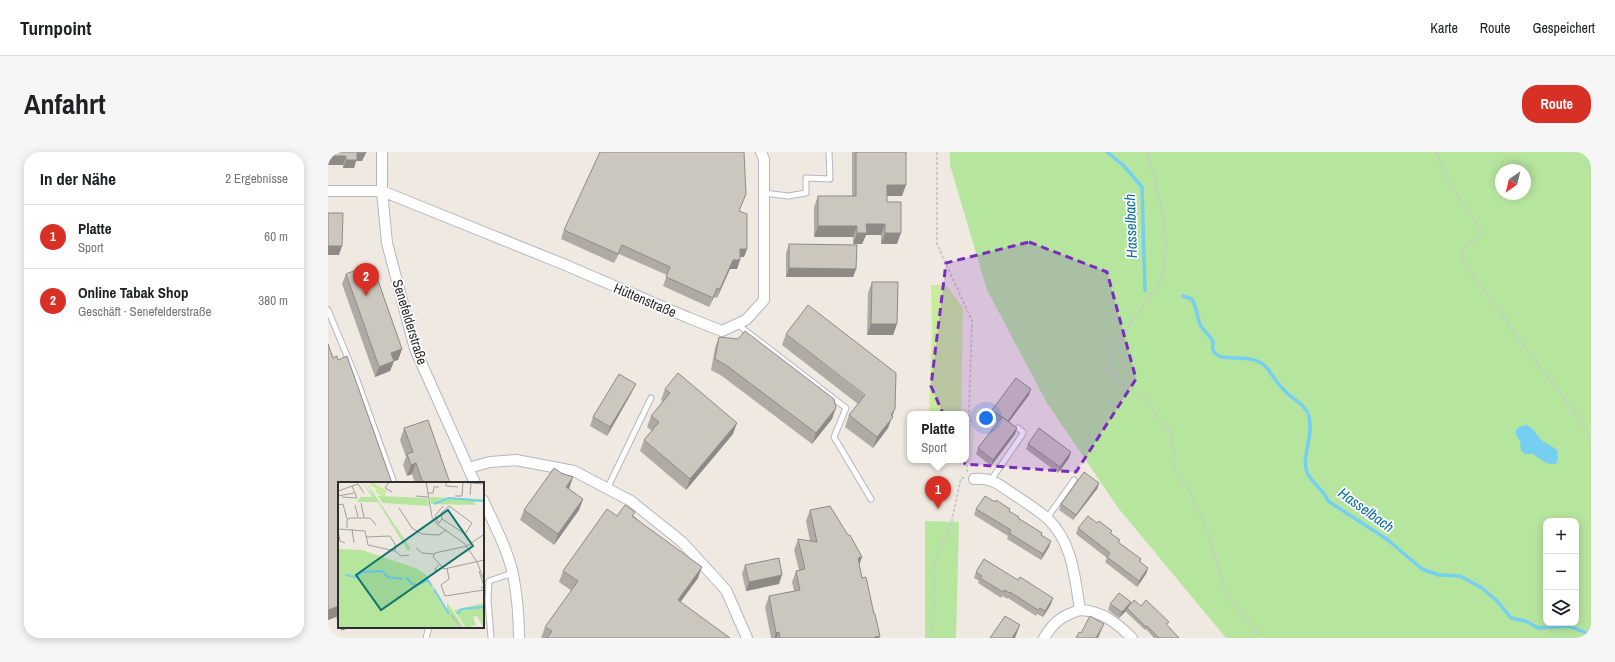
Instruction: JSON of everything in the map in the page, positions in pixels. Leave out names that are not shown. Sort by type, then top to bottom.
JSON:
[{"type":"street","name":"Senefelderstraße","points":[[382,152],[382,191],[387,243],[415,349],[475,482]]},
{"type":"street","name":"Hüttenstraße","points":[[382,191],[563,264],[722,331],[746,320],[764,300],[764,159],[761,152]]},
{"type":"street","points":[[328,191],[382,191]]},
{"type":"street","points":[[468,468],[490,462],[516,460],[574,471],[631,501],[682,542],[726,590],[747,638]]},
{"type":"street","points":[[974,479],[982,478],[991,480],[1047,518],[1058,530],[1069,551],[1080,610]]},
{"type":"street","points":[[484,502],[504,546],[513,573],[519,620],[519,638]]},
{"type":"street","points":[[1044,638],[1051,627],[1062,617],[1080,610],[1100,614],[1118,625],[1132,638]]},
{"type":"lane","points":[[764,193],[788,196],[806,193],[806,178],[830,179],[828,152]]},
{"type":"lane","points":[[328,310],[357,380],[394,482]]},
{"type":"lane","points":[[737,324],[846,408],[834,438],[871,499]]},
{"type":"lane","points":[[608,489],[651,398]]},
{"type":"lane","points":[[991,480],[1022,435],[1023,432],[1018,428]]},
{"type":"lane","points":[[1047,518],[1074,480]]},
{"type":"lane","points":[[491,638],[486,581],[513,573]]},
{"type":"lane","points":[[426,638],[429,628]]},
{"type":"path","points":[[937,152],[937,244],[972,321],[969,415]]},
{"type":"path","points":[[1148,152],[1163,218],[1166,255],[1160,281],[1109,359],[1108,369],[1120,382],[1144,398],[1171,436],[1174,457],[1173,467],[1188,488],[1206,526],[1226,594],[1262,638]]},
{"type":"path","points":[[1436,152],[1442,170],[1458,198],[1483,232],[1464,248],[1462,258],[1476,280],[1498,308],[1513,332],[1573,410],[1591,439]]},
{"type":"path","points":[[1305,415],[1310,413]]},
{"type":"path","points":[[933,638],[934,564],[951,524],[961,478],[967,478],[967,463]]},
{"type":"highlighted area","points":[[1029,242],[1107,272],[1136,379],[1076,472],[965,464],[931,386],[946,263]]},
{"type":"green space","points":[[950,152],[1591,152],[1591,638],[1226,638],[1119,509],[1047,403],[987,290],[950,165]]},
{"type":"green space","points":[[931,285],[946,285],[963,308],[961,411],[929,411],[932,328]]},
{"type":"green space","points":[[925,521],[959,522],[956,638],[925,638]]},
{"type":"water","points":[[1526,425],[1529,426],[1541,439],[1557,450],[1558,459],[1556,464],[1546,463],[1533,454],[1525,454],[1521,451],[1520,441],[1516,435],[1516,430],[1519,427]]},
{"type":"building","points":[[328,152],[366,153],[357,153],[357,160],[346,160],[346,156],[328,156]]},
{"type":"building","points":[[600,152],[744,152],[746,194],[739,211],[747,214],[747,249],[740,249],[740,260],[733,260],[720,289],[717,288],[713,298],[666,277],[670,267],[622,245],[618,254],[564,230]]},
{"type":"building","points":[[856,152],[906,152],[906,185],[887,185],[887,202],[901,202],[901,233],[885,233],[885,224],[866,224],[867,233],[857,233],[857,226],[818,226],[818,196],[856,196]]},
{"type":"building","points":[[328,213],[343,213],[342,246],[328,246]]},
{"type":"building","points":[[789,244],[857,245],[856,269],[789,268]]},
{"type":"building","points":[[361,268],[363,276],[375,272],[402,349],[391,353],[394,361],[379,367],[346,274]]},
{"type":"building","points":[[872,282],[898,282],[897,324],[871,324]]},
{"type":"building","points":[[808,305],[896,373],[895,409],[891,415],[893,417],[877,437],[849,415],[865,395],[786,334]]},
{"type":"building","points":[[745,331],[834,399],[836,408],[816,433],[726,365],[715,359],[719,337],[738,339]]},
{"type":"building","points":[[328,344],[333,358],[337,356],[338,360],[347,356],[392,482],[338,482],[338,606],[328,610]]},
{"type":"building","points":[[678,373],[737,423],[690,479],[644,440],[659,422],[651,416],[670,393],[665,389]]},
{"type":"building","points":[[619,374],[636,384],[610,427],[593,417]]},
{"type":"building","points":[[1016,378],[1031,389],[1008,421],[992,410]]},
{"type":"building","points":[[1002,417],[1017,428],[993,460],[978,448]]},
{"type":"building","points":[[428,420],[450,482],[423,482],[416,463],[411,465],[407,454],[413,452],[404,428]]},
{"type":"building","points":[[1039,428],[1071,452],[1060,467],[1028,444]]},
{"type":"building","points":[[554,468],[561,473],[573,477],[566,487],[583,499],[558,534],[524,510]]},
{"type":"building","points":[[1084,472],[1099,483],[1076,515],[1061,504]]},
{"type":"building","points":[[985,496],[995,502],[996,500],[1010,509],[1009,511],[1042,533],[1041,535],[1051,541],[1043,554],[1009,533],[1011,530],[976,509]]},
{"type":"building","points":[[625,505],[635,512],[632,516],[702,567],[678,600],[730,638],[547,638],[552,631],[545,627],[578,581],[563,571],[607,509],[617,516]]},
{"type":"building","points":[[830,506],[848,535],[850,535],[862,557],[858,558],[862,578],[866,577],[880,636],[875,638],[780,638],[779,632],[776,633],[769,596],[800,590],[796,571],[805,569],[798,539],[817,542],[810,510]]},
{"type":"building","points":[[1088,516],[1097,523],[1099,521],[1112,531],[1110,533],[1120,540],[1118,542],[1141,559],[1139,561],[1148,568],[1139,581],[1107,557],[1110,553],[1078,528]]},
{"type":"building","points":[[779,558],[782,575],[749,582],[745,565]]},
{"type":"building","points":[[984,559],[1018,580],[1020,577],[1053,598],[1045,611],[1040,608],[1038,610],[1010,592],[1004,590],[1003,592],[980,578],[982,576],[976,572]]},
{"type":"building","points":[[1119,593],[1131,602],[1122,612],[1110,604]]},
{"type":"building","points":[[1134,600],[1141,606],[1146,600],[1169,622],[1166,624],[1179,638],[1159,638],[1127,608]]},
{"type":"building","points":[[1005,616],[1020,625],[1012,638],[990,638]]},
{"type":"building","points":[[1090,616],[1104,624],[1096,638],[1076,638],[1079,632],[1081,633]]},
{"type":"waterway","name":"Hasselbach","points":[[1107,152],[1124,166],[1142,187],[1145,290]]},
{"type":"waterway","name":"Hasselbach","points":[[1183,296],[1192,299],[1200,325],[1213,341],[1213,349],[1216,355],[1229,358],[1245,358],[1261,363],[1268,369],[1282,388],[1305,409],[1309,417],[1310,424],[1305,460],[1307,472],[1311,479],[1324,493],[1328,501],[1388,540],[1422,569],[1439,575],[1460,576],[1482,588],[1497,601],[1511,618],[1526,621],[1538,628],[1569,626],[1591,635]]},
{"type":"place","name":"Online Tabak Shop","points":[[366,296]]},
{"type":"place","name":"Platte","points":[[938,509]]}]
